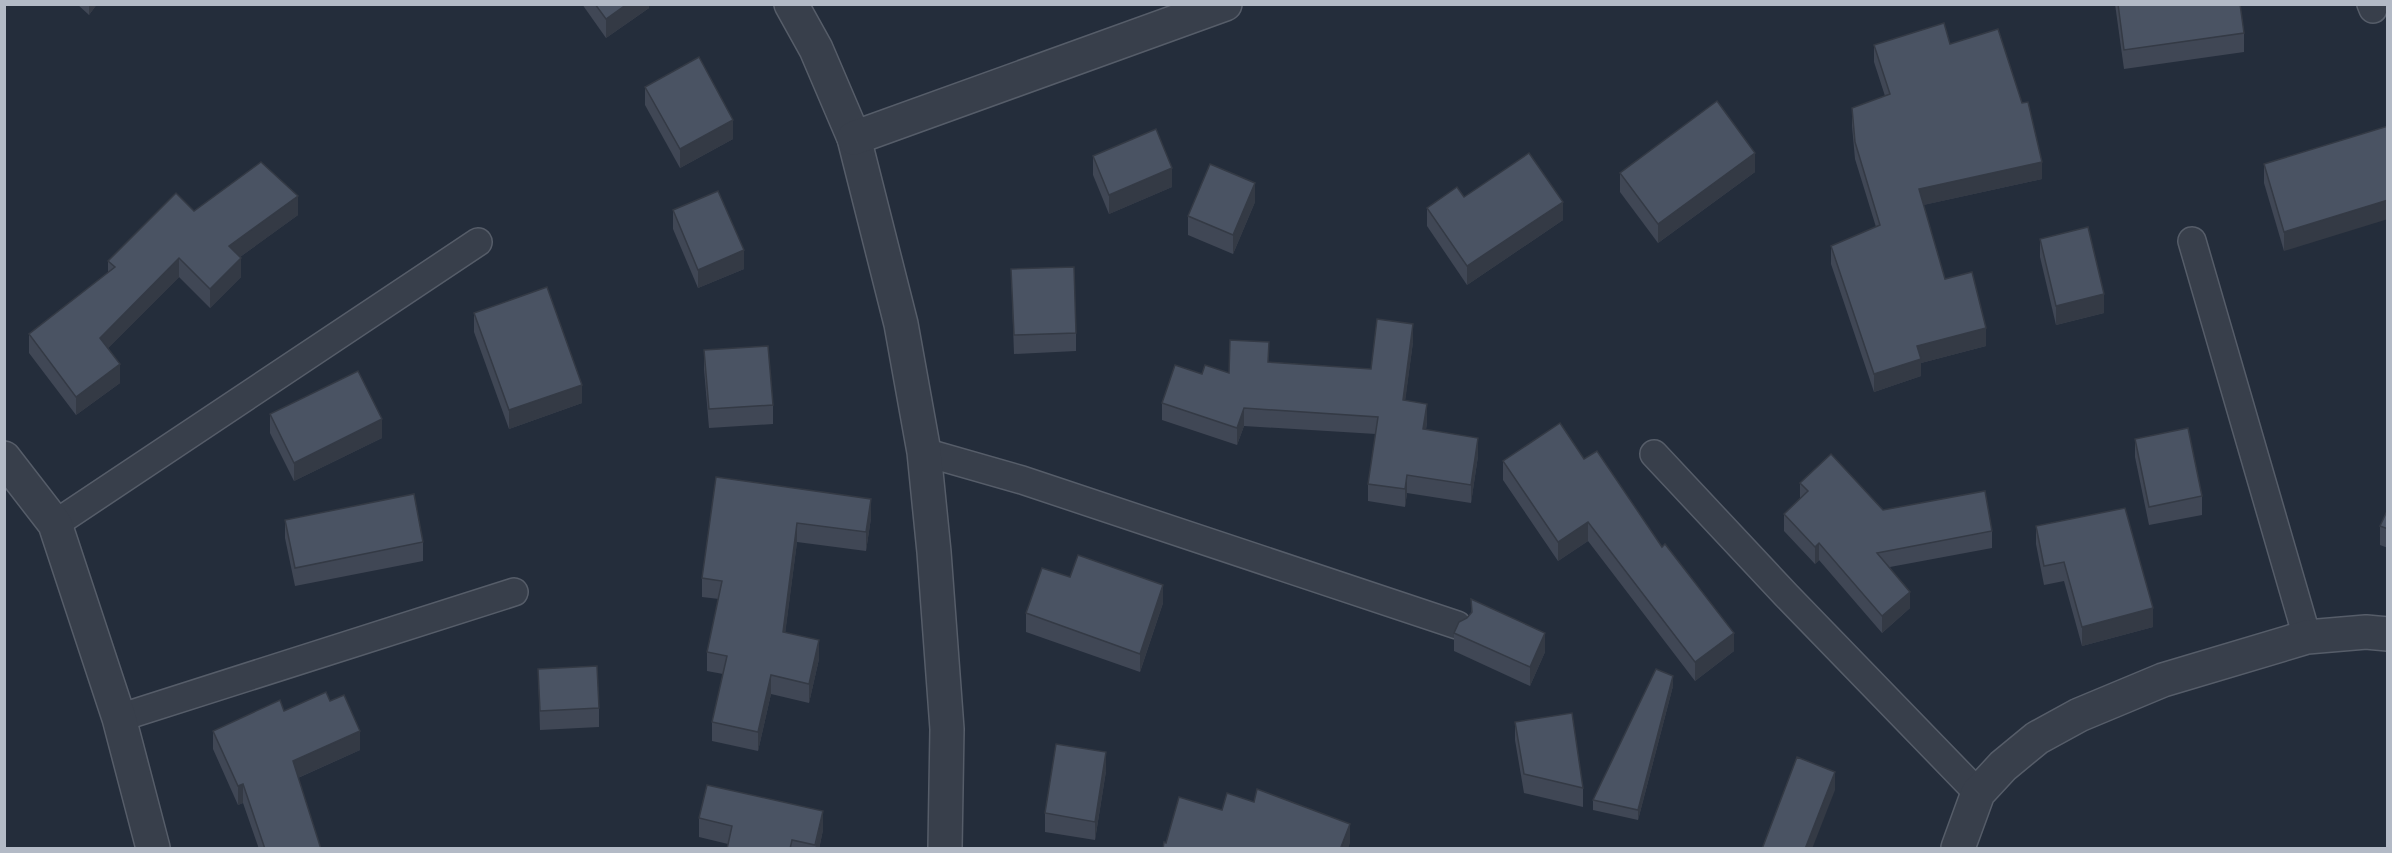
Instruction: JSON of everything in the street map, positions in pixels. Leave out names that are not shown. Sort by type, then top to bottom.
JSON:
[{"type":"street","points":[[791,4],[816,49],[854,138],[901,324],[924,452],[947,729],[945,849]]},
{"type":"street","points":[[854,138],[1225,4]]},
{"type":"street","points":[[4,458],[55,524],[119,718],[153,849]]},
{"type":"street","points":[[1958,849],[1978,793],[2003,766],[2037,738],[2079,714],[2163,680],[2307,637],[2366,632],[2388,634]]},
{"type":"lane","points":[[2192,241],[2307,637]]},
{"type":"lane","points":[[55,524],[478,242]]},
{"type":"lane","points":[[924,452],[1033,484],[1457,625]]},
{"type":"lane","points":[[1654,454],[1787,596],[1978,793]]},
{"type":"lane","points":[[119,718],[514,592]]},
{"type":"building","points":[[595,4],[627,4],[606,19]]},
{"type":"building","points":[[2118,4],[2240,4],[2244,33],[2124,50]]},
{"type":"building","points":[[1944,23],[1950,44],[1998,29],[2022,103],[2028,102],[2042,162],[1919,189],[1945,279],[1972,272],[1986,328],[1917,346],[1921,359],[1874,374],[1831,246],[1880,225],[1855,142],[1852,108],[1890,94],[1874,45]]},
{"type":"building","points":[[699,57],[733,120],[680,149],[645,87]]},
{"type":"building","points":[[1717,101],[1755,153],[1658,224],[1620,173]]},
{"type":"building","points":[[2388,126],[2388,200],[2284,232],[2264,164]]},
{"type":"building","points":[[1156,129],[1172,168],[1109,195],[1093,156]]},
{"type":"building","points":[[1529,153],[1563,202],[1467,266],[1427,208],[1457,187],[1464,197]]},
{"type":"building","points":[[261,162],[298,196],[229,246],[241,258],[210,289],[179,258],[100,338],[120,364],[76,397],[29,334],[115,267],[108,261],[176,193],[194,211]]},
{"type":"building","points":[[1210,164],[1255,183],[1233,235],[1188,216]]},
{"type":"building","points":[[718,191],[744,250],[698,270],[673,210]]},
{"type":"building","points":[[2088,227],[2104,294],[2056,306],[2040,239]]},
{"type":"building","points":[[1074,267],[1076,333],[1014,335],[1011,269]]},
{"type":"building","points":[[547,287],[582,385],[509,410],[474,313]]},
{"type":"building","points":[[1377,319],[1413,324],[1403,400],[1427,404],[1423,429],[1478,438],[1471,485],[1407,475],[1405,489],[1368,484],[1378,417],[1244,408],[1237,428],[1162,403],[1175,365],[1202,374],[1205,365],[1229,373],[1230,340],[1269,342],[1268,362],[1371,369]]},
{"type":"building","points":[[768,346],[773,405],[709,409],[704,350]]},
{"type":"building","points":[[358,371],[382,419],[294,463],[270,414]]},
{"type":"building","points":[[1560,423],[1584,459],[1597,451],[1662,547],[1665,544],[1734,633],[1695,662],[1588,522],[1558,542],[1503,461]]},
{"type":"building","points":[[2188,428],[2202,496],[2149,507],[2135,439]]},
{"type":"building","points":[[1831,454],[1883,510],[1985,491],[1992,531],[1877,553],[1910,592],[1882,616],[1819,543],[1815,547],[1784,514],[1808,491],[1800,483]]},
{"type":"building","points":[[716,477],[871,499],[866,532],[797,523],[783,632],[819,640],[809,684],[771,675],[758,732],[712,722],[727,656],[707,652],[722,581],[702,578]]},
{"type":"building","points":[[414,494],[423,542],[295,568],[285,520]]},
{"type":"building","points":[[2125,508],[2153,608],[2082,627],[2064,562],[2044,566],[2036,526]]},
{"type":"building","points":[[2388,509],[2388,529],[2380,526]]},
{"type":"building","points":[[1078,555],[1163,585],[1140,654],[1026,613],[1042,568],[1070,577]]},
{"type":"building","points":[[1471,599],[1545,633],[1530,667],[1454,633],[1459,622],[1472,612]]},
{"type":"building","points":[[597,666],[599,708],[540,711],[538,669]]},
{"type":"building","points":[[1656,669],[1673,676],[1638,810],[1593,800]]},
{"type":"building","points":[[326,692],[330,701],[344,695],[360,731],[293,761],[321,849],[265,849],[243,784],[238,786],[213,731],[280,700],[284,711]]},
{"type":"building","points":[[1572,713],[1583,788],[1524,774],[1515,722]]},
{"type":"building","points":[[1056,744],[1106,752],[1095,822],[1045,813]]},
{"type":"building","points":[[1797,757],[1835,772],[1805,849],[1762,849]]},
{"type":"building","points":[[707,785],[823,811],[815,845],[792,840],[790,849],[727,849],[732,826],[699,818]]},
{"type":"building","points":[[1257,789],[1350,824],[1341,847],[1346,849],[1163,849],[1179,797],[1222,810],[1227,793],[1254,802]]}]
